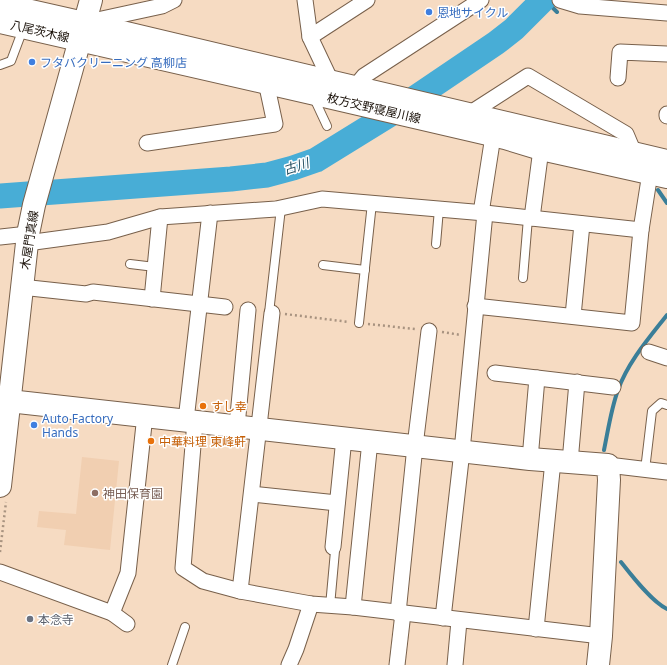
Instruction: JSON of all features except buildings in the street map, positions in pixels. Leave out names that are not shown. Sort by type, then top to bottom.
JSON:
[{"type":"main road","name":"木屋門真線","points":[[0,486],[8,401],[27,238],[34,205],[91,0]]},
{"type":"main road","name":"八尾茨木線","points":[[1,8],[82,31]]},
{"type":"main road","name":"八尾茨木線","points":[[1,8],[24,27],[82,31]]},
{"type":"main road","name":"枚方交野寝屋川線","points":[[82,31],[266,82],[319,87],[355,87],[634,153],[661,170]]},
{"type":"main road","name":"枚方交野寝屋川線","points":[[82,31],[319,87],[370,107],[541,149],[661,170]]},
{"type":"main road","points":[[8,401],[145,415],[530,459],[608,465],[609,480],[601,636],[598,665]]},
{"type":"street","points":[[82,31],[162,6],[174,0]]},
{"type":"street","points":[[305,0],[310,37],[328,75],[319,87]]},
{"type":"street","points":[[310,37],[367,0]]},
{"type":"street","points":[[560,0],[580,6],[667,13]]},
{"type":"street","points":[[355,87],[364,76],[478,1]]},
{"type":"street","points":[[618,78],[620,52],[667,54]]},
{"type":"street","points":[[469,114],[528,76],[626,134],[634,153]]},
{"type":"street","points":[[147,143],[276,124],[266,82]]},
{"type":"street","points":[[443,618],[462,451],[476,306],[483,213],[493,136]]},
{"type":"street","points":[[530,218],[541,149]]},
{"type":"street","points":[[476,306],[632,323],[641,230],[661,170]]},
{"type":"street","points":[[0,237],[27,238],[108,232],[160,217],[281,208],[322,199],[483,213],[641,230]]},
{"type":"street","points":[[210,213],[200,304],[191,421],[184,568],[203,581],[240,591],[311,604],[353,607],[601,636]]},
{"type":"street","points":[[152,299],[160,217]]},
{"type":"street","points":[[573,316],[582,224]]},
{"type":"street","points":[[21,287],[86,294],[93,292],[225,308]]},
{"type":"street","points":[[237,426],[248,310]]},
{"type":"street","points":[[240,591],[271,313]]},
{"type":"street","points":[[397,665],[400,613],[415,446],[429,331]]},
{"type":"street","points":[[649,352],[667,358]]},
{"type":"street","points":[[494,373],[613,387]]},
{"type":"street","points":[[530,459],[537,378]]},
{"type":"street","points":[[536,629],[561,462],[577,382]]},
{"type":"street","points":[[112,613],[128,573],[145,415]]},
{"type":"street","points":[[332,547],[344,438]]},
{"type":"street","points":[[353,607],[370,441]]},
{"type":"street","points":[[608,465],[667,472]]},
{"type":"street","points":[[252,494],[337,503]]},
{"type":"street","points":[[0,572],[112,613],[127,624]]},
{"type":"street","points":[[289,665],[311,604]]},
{"type":"street","points":[[455,665],[459,620]]},
{"type":"lane","points":[[0,65],[11,61],[24,27]]},
{"type":"lane","points":[[319,87],[327,126]]},
{"type":"lane","points":[[359,323],[372,203]]},
{"type":"lane","points":[[271,313],[281,208]]},
{"type":"lane","points":[[436,244],[440,209]]},
{"type":"lane","points":[[523,278],[530,218]]},
{"type":"lane","points":[[130,264],[155,267]]},
{"type":"lane","points":[[324,265],[365,270]]},
{"type":"lane","points":[[645,470],[652,412],[661,403],[667,404]]},
{"type":"lane","points":[[330,606],[335,551],[332,547]]},
{"type":"lane","points":[[172,665],[185,626]]},
{"type":"shaded area","points":[[82,457],[119,461],[110,550],[64,545],[66,530],[37,527],[39,511],[76,514]]},
{"type":"waterway","name":"古川","points":[[0,196],[267,175],[316,160],[397,110],[496,43],[514,29],[543,0]]},
{"type":"waterway","points":[[545,0],[557,12]]},
{"type":"waterway","points":[[658,190],[667,203]]},
{"type":"waterway","points":[[604,450],[613,405],[622,380],[640,351],[667,315]]},
{"type":"waterway","points":[[621,562],[649,595],[661,606],[667,609]]},
{"type":"place","name":"恩地サイクル","points":[[429,12]]},
{"type":"place","name":"フタバクリーニング 高柳店","points":[[32,62]]},
{"type":"place","name":"すし幸","points":[[203,406]]},
{"type":"place","name":"Auto Factory Hands","points":[[34,425]]},
{"type":"place","name":"中華料理 東峰軒","points":[[151,441]]},
{"type":"place","name":"神田保育園","points":[[95,493]]},
{"type":"place","name":"本念寺","points":[[30,619]]}]
